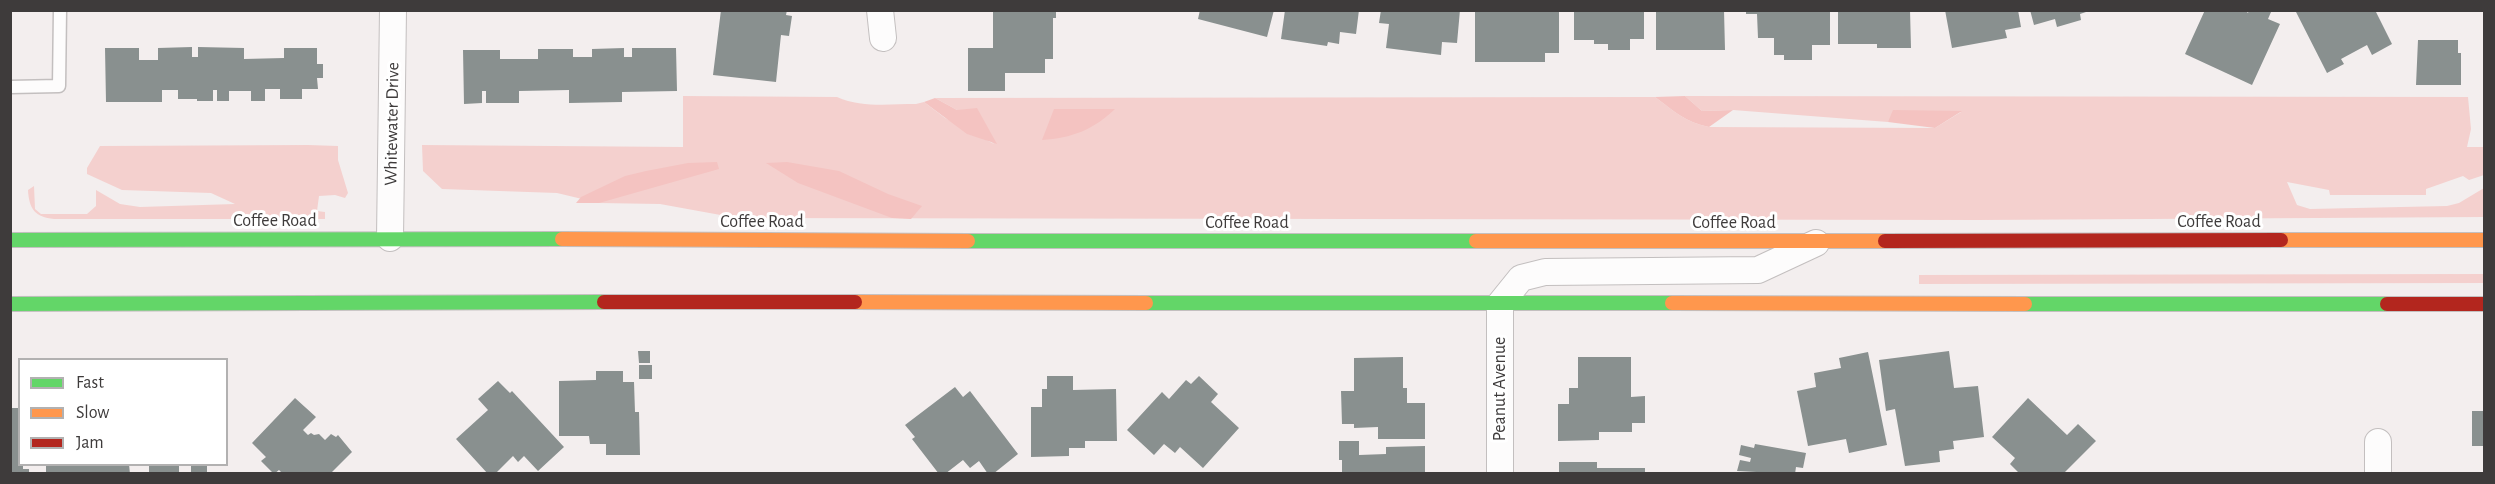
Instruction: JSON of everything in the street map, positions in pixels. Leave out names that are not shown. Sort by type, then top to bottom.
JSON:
[{"type":"main road","name":"Coffee Road","points":[[10,240],[390,238],[1066,242],[2484,240]]},
{"type":"main road","points":[[10,304],[426,302],[2484,304]]},
{"type":"street","name":"Whitewater Drive","points":[[390,238],[393,10]]},
{"type":"street","points":[[880,10],[883,38]]},
{"type":"street","points":[[1500,304],[1521,278],[1545,272],[1758,270],[1821,241]]},
{"type":"street","name":"Peanut Avenue","points":[[1500,304],[1500,474]]},
{"type":"street","points":[[2378,442],[2378,474]]},
{"type":"lane","points":[[10,87],[59,86],[60,10]]},
{"type":"shaded area","points":[[683,96],[837,97],[856,103],[876,105],[924,102],[945,118],[994,144],[957,110],[935,98],[1655,97],[1687,119],[1709,127],[1935,128],[1961,112],[1892,117],[1888,122],[1733,110],[1702,111],[1685,96],[2468,97],[2471,129],[2467,147],[2484,147],[2484,175],[2469,180],[2463,176],[2426,189],[2426,195],[2330,195],[2329,190],[2287,182],[2297,205],[2310,209],[2447,206],[2459,203],[2484,188],[2484,217],[1978,220],[737,218],[660,204],[599,203],[557,193],[442,189],[423,171],[422,145],[683,147]]},
{"type":"shaded area","points":[[1685,96],[1702,111],[1733,110],[1709,127],[1687,119],[1655,97]]},
{"type":"shaded area","points":[[935,98],[957,110],[977,108],[997,144],[967,134],[924,102]]},
{"type":"shaded area","points":[[1054,109],[1115,109],[1082,132],[1042,140]]},
{"type":"shaded area","points":[[1893,110],[1962,111],[1935,128],[1888,122]]},
{"type":"shaded area","points":[[100,146],[338,146],[338,160],[348,193],[345,198],[335,195],[319,196],[317,211],[325,212],[325,219],[54,219],[42,216],[34,211],[29,197],[28,190],[34,186],[35,209],[41,214],[87,214],[96,206],[96,190],[120,204],[140,207],[235,204],[211,193],[122,190],[87,174],[87,168]]},
{"type":"shaded area","points":[[717,162],[719,169],[599,203],[576,203],[581,197],[625,176],[688,163]]},
{"type":"shaded area","points":[[787,162],[839,171],[888,194],[922,206],[911,219],[892,218],[798,183],[766,163]]},
{"type":"shaded area","points":[[2484,274],[2484,283],[1919,284],[1919,275]]},
{"type":"building","points":[[721,10],[787,10],[786,15],[792,16],[789,36],[781,35],[776,82],[713,75]]},
{"type":"building","points":[[993,10],[1056,10],[1056,18],[1053,18],[1053,59],[1045,59],[1045,73],[1005,73],[1005,91],[968,91],[968,48],[993,48]]},
{"type":"building","points":[[1200,10],[1274,10],[1267,37],[1198,19]]},
{"type":"building","points":[[1285,10],[1359,10],[1356,34],[1340,32],[1339,44],[1328,42],[1327,46],[1281,39]]},
{"type":"building","points":[[1381,10],[1460,10],[1457,43],[1442,42],[1441,55],[1386,48],[1389,24],[1379,23]]},
{"type":"building","points":[[1475,10],[1559,10],[1559,53],[1545,53],[1545,62],[1475,62]]},
{"type":"building","points":[[1574,10],[1644,10],[1644,39],[1630,39],[1630,50],[1608,50],[1608,44],[1594,44],[1594,40],[1574,40]]},
{"type":"building","points":[[1656,10],[1724,10],[1725,50],[1656,50]]},
{"type":"building","points":[[1746,10],[1830,10],[1830,45],[1812,45],[1812,60],[1784,60],[1784,55],[1774,55],[1774,38],[1758,38],[1757,14],[1746,14]]},
{"type":"building","points":[[1838,10],[1910,10],[1911,48],[1877,48],[1877,44],[1838,44]]},
{"type":"building","points":[[1945,10],[2018,10],[2021,27],[2005,30],[2007,38],[1952,48]]},
{"type":"building","points":[[2030,10],[2089,11],[2080,14],[2081,20],[2057,27],[2055,19],[2034,25]]},
{"type":"building","points":[[2205,10],[2245,10],[2248,13],[2249,10],[2269,10],[2271,12],[2268,19],[2280,24],[2252,85],[2185,54]]},
{"type":"building","points":[[2295,10],[2375,10],[2392,44],[2372,55],[2367,45],[2341,59],[2344,64],[2327,73]]},
{"type":"building","points":[[2418,40],[2458,40],[2458,53],[2461,53],[2461,85],[2416,85]]},
{"type":"building","points":[[192,47],[192,57],[198,57],[198,47],[244,48],[244,59],[284,58],[284,48],[317,48],[317,64],[323,64],[323,78],[317,78],[318,89],[302,89],[302,99],[280,99],[280,89],[265,89],[265,101],[251,101],[251,91],[229,91],[229,101],[217,101],[217,90],[213,90],[213,101],[197,101],[197,99],[178,99],[178,90],[162,90],[162,102],[106,102],[105,48],[139,48],[139,60],[158,60],[158,48]]},
{"type":"building","points":[[624,48],[624,57],[632,57],[632,48],[676,48],[677,91],[622,92],[622,102],[569,103],[569,90],[519,91],[519,103],[486,103],[486,91],[482,91],[482,103],[464,104],[463,50],[500,50],[500,59],[538,59],[538,49],[573,49],[573,57],[592,57],[592,49]]},
{"type":"building","points":[[638,351],[650,351],[650,363],[639,363]]},
{"type":"building","points":[[1949,351],[1954,388],[1978,386],[1984,437],[1953,441],[1954,449],[1939,451],[1940,462],[1905,466],[1895,409],[1886,411],[1879,360]]},
{"type":"building","points":[[1868,352],[1887,445],[1849,453],[1846,439],[1808,446],[1797,391],[1816,387],[1814,373],[1841,368],[1839,358]]},
{"type":"building","points":[[1403,357],[1403,388],[1407,388],[1407,403],[1425,403],[1425,439],[1378,439],[1378,427],[1354,428],[1354,424],[1342,424],[1341,391],[1354,391],[1354,358]]},
{"type":"building","points":[[1578,357],[1631,357],[1631,397],[1645,396],[1645,423],[1632,423],[1632,432],[1599,432],[1599,440],[1558,441],[1558,404],[1569,404],[1569,388],[1578,388]]},
{"type":"building","points":[[639,365],[652,365],[652,379],[639,379]]},
{"type":"building","points":[[596,371],[623,371],[623,382],[634,382],[635,412],[639,412],[640,455],[606,455],[606,444],[590,444],[589,436],[559,436],[559,381],[596,380]]},
{"type":"building","points":[[1047,376],[1073,376],[1073,390],[1116,389],[1117,441],[1085,441],[1085,448],[1069,448],[1069,456],[1031,457],[1031,407],[1042,407],[1042,389],[1047,389]]},
{"type":"building","points":[[1199,376],[1218,394],[1211,402],[1239,428],[1203,468],[1180,447],[1175,453],[1164,444],[1154,455],[1127,430],[1162,392],[1169,399],[1186,380],[1191,384]]},
{"type":"building","points":[[498,381],[510,393],[512,391],[564,447],[538,471],[524,456],[518,462],[513,456],[495,474],[488,474],[456,439],[488,410],[478,399]]},
{"type":"building","points":[[955,387],[963,397],[970,391],[1018,454],[993,474],[988,474],[979,461],[970,468],[963,460],[945,474],[939,474],[912,439],[915,437],[905,425]]},
{"type":"building","points":[[295,398],[316,417],[303,430],[308,435],[319,434],[325,440],[331,434],[336,437],[338,435],[352,452],[330,474],[283,474],[279,470],[274,474],[261,461],[266,457],[252,443]]},
{"type":"building","points":[[2028,398],[2067,435],[2078,424],[2096,441],[2063,474],[2020,474],[2010,464],[2015,458],[1992,437]]},
{"type":"building","points":[[10,408],[18,408],[18,466],[29,469],[29,474],[10,474]]},
{"type":"building","points":[[2472,411],[2484,411],[2484,446],[2472,446]]},
{"type":"building","points":[[1339,441],[1359,441],[1359,455],[1386,454],[1386,447],[1425,446],[1425,474],[1342,474]]},
{"type":"building","points":[[1755,444],[1806,453],[1803,468],[1796,467],[1795,474],[1737,471],[1740,460],[1750,462],[1751,458],[1739,455],[1741,445],[1754,448]]},
{"type":"building","points":[[1559,462],[1597,462],[1597,468],[1645,468],[1645,474],[1559,474]]},
{"type":"building","points":[[46,466],[129,466],[130,474],[46,474]]},
{"type":"building","points":[[149,466],[179,466],[179,474],[149,474]]},
{"type":"building","points":[[191,466],[207,466],[207,473],[191,473]]},
{"type":"traffic: fast","points":[[10,240],[562,239]]},
{"type":"traffic: fast","points":[[968,241],[1476,241]]},
{"type":"traffic: fast","points":[[10,304],[604,302]]},
{"type":"traffic: fast","points":[[1146,303],[1672,303]]},
{"type":"traffic: fast","points":[[2025,304],[2387,304]]},
{"type":"traffic: slow","points":[[562,239],[968,241]]},
{"type":"traffic: slow","points":[[2281,240],[2484,240]]},
{"type":"traffic: slow","points":[[1476,241],[1885,241]]},
{"type":"traffic: slow","points":[[855,302],[1146,303]]},
{"type":"traffic: slow","points":[[1672,303],[2025,304]]},
{"type":"traffic: jam","points":[[1885,241],[2281,240]]},
{"type":"traffic: jam","points":[[604,302],[855,302]]},
{"type":"traffic: jam","points":[[2387,304],[2484,304]]}]
